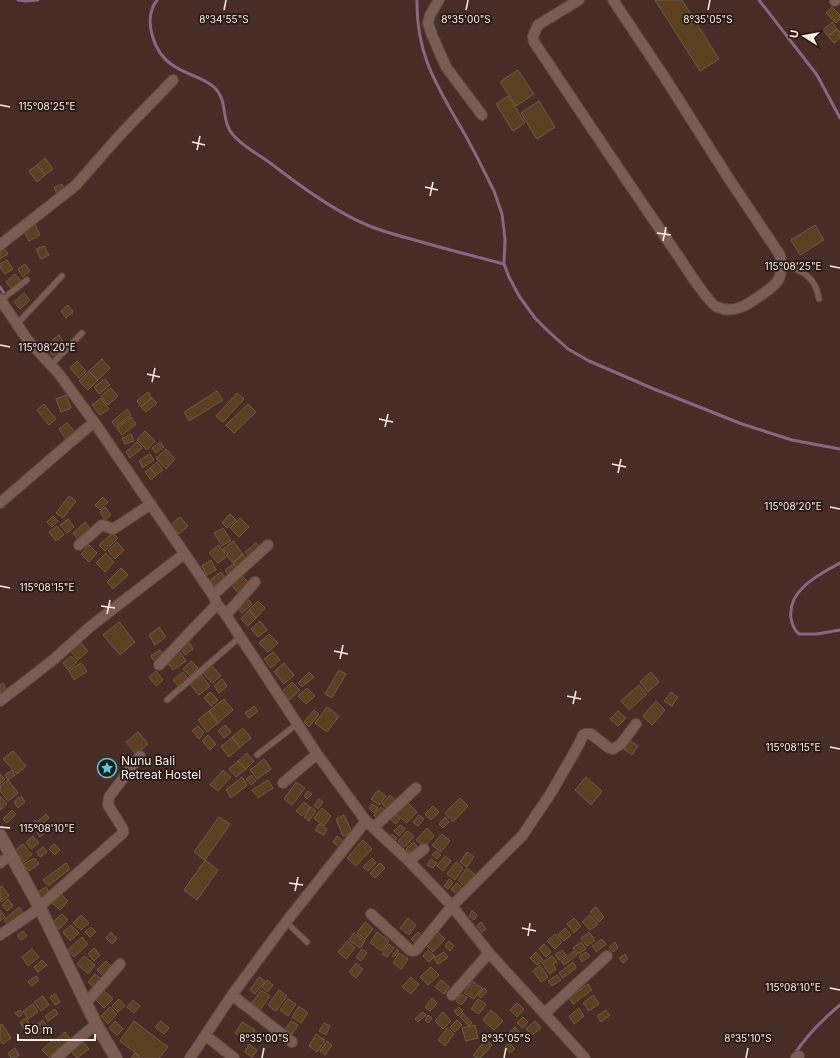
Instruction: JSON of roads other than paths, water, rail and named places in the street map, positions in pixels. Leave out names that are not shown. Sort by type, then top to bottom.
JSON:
[{"type":"street","points":[[439,0],[430,15],[428,23],[432,35],[446,67],[482,115]]},
{"type":"street","points":[[579,0],[538,25],[533,36],[534,42],[697,284],[715,306],[724,310],[734,310],[749,303],[775,286],[780,277],[782,266],[780,255],[613,0]]},
{"type":"street","points":[[0,244],[76,185],[119,136],[174,80]]},
{"type":"street","points":[[0,300],[27,339],[58,374],[94,422],[213,595],[217,604],[226,615],[317,754],[370,825],[409,861],[452,906],[489,953],[585,1058]]},
{"type":"street","points":[[0,503],[94,422]]},
{"type":"street","points":[[79,545],[102,525],[113,529],[151,504]]},
{"type":"street","points":[[213,595],[268,545]]},
{"type":"street","points":[[0,701],[53,660],[91,626],[184,554]]},
{"type":"street","points":[[226,615],[255,582]]},
{"type":"street","points":[[159,665],[217,604]]},
{"type":"street","points":[[372,914],[410,950],[416,950],[452,906],[522,836],[551,793],[583,735],[591,734],[612,749],[621,744],[636,724]]},
{"type":"street","points":[[283,783],[317,754]]},
{"type":"street","points":[[0,935],[40,908],[123,833],[123,829],[108,805],[109,797],[140,756]]},
{"type":"street","points":[[190,1058],[232,995],[286,922],[370,825],[416,788]]},
{"type":"street","points":[[0,836],[40,908],[96,1024],[116,1058]]},
{"type":"street","points":[[409,861],[424,849]]},
{"type":"street","points":[[0,863],[11,855]]},
{"type":"street","points":[[452,995],[489,953]]},
{"type":"street","points":[[545,1013],[607,956]]},
{"type":"street","points":[[86,1003],[120,964]]},
{"type":"street","points":[[232,995],[292,1042]]},
{"type":"street","points":[[56,1058],[96,1024]]},
{"type":"street","points":[[205,1035],[234,1058]]},
{"type":"lane","points":[[782,266],[793,268],[811,279],[817,288],[819,299]]},
{"type":"lane","points":[[17,324],[62,276]]},
{"type":"lane","points":[[0,300],[27,280]]},
{"type":"lane","points":[[50,366],[82,333]]},
{"type":"lane","points":[[167,700],[240,637]]},
{"type":"lane","points":[[256,755],[297,724]]},
{"type":"lane","points":[[286,922],[307,942]]},
{"type":"waterway","points":[[18,0],[38,0]]},
{"type":"waterway","points":[[157,0],[151,17],[152,36],[156,45],[167,61],[184,72],[205,81],[214,87],[219,93],[225,118],[230,130],[243,144],[318,198],[355,220],[394,234],[504,264]]},
{"type":"waterway","points":[[417,0],[420,38],[430,70],[494,191],[502,214],[505,239],[504,264],[519,296],[535,318],[568,349],[589,361],[654,389],[742,424],[792,440],[840,449]]},
{"type":"waterway","points":[[759,0],[817,75],[840,118]]},
{"type":"waterway","points":[[0,287],[5,295]]},
{"type":"waterway","points":[[840,563],[823,572],[806,584],[799,591],[791,608],[791,618],[794,627],[799,634],[817,634],[840,630]]},
{"type":"waterway","points":[[794,1055],[815,1028],[840,1005]]},
{"type":"place","name":"Nunu Bali Retreat Hostel","points":[[107,768]]}]
